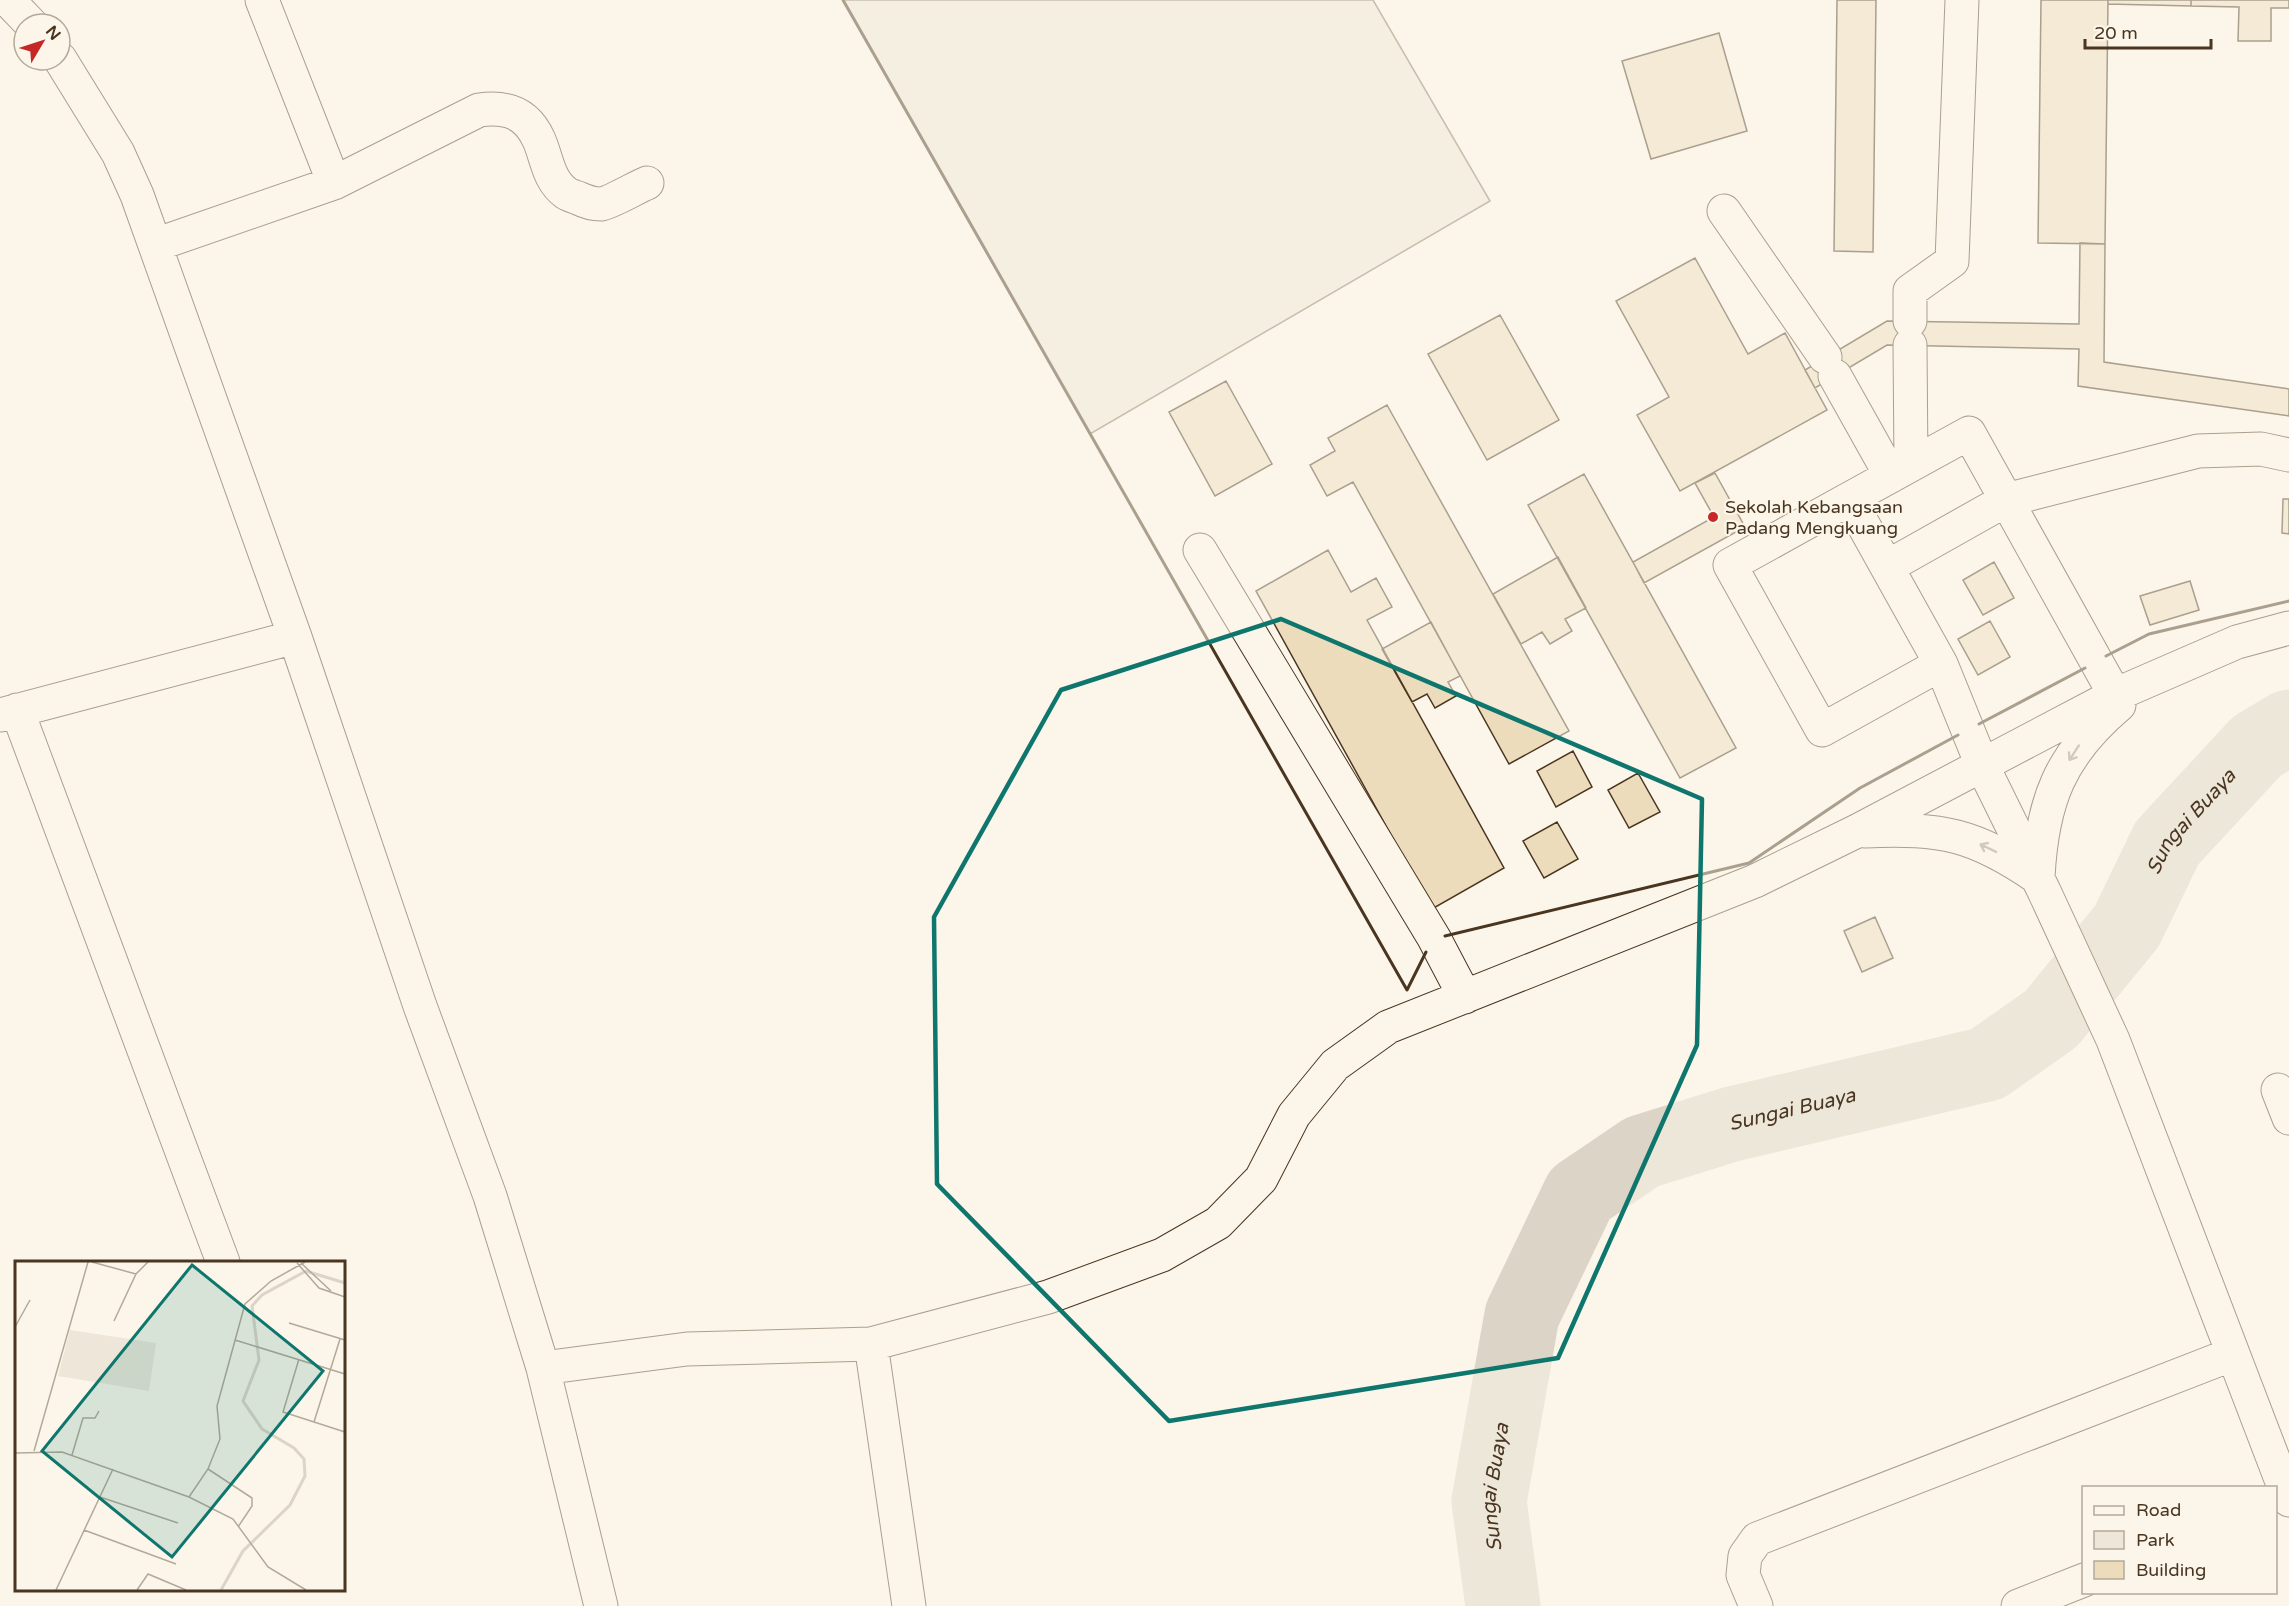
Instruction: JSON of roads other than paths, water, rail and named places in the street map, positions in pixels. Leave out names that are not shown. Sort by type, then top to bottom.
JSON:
[{"type":"street","points":[[8,0],[20,12]]},
{"type":"street","points":[[262,0],[334,183]]},
{"type":"street","points":[[1901,470],[1910,333],[1910,291],[1952,261],[1962,0]]},
{"type":"street","points":[[69,72],[118,153],[137,195],[295,638],[420,1006],[490,1196],[543,1368],[601,1606]]},
{"type":"street","points":[[155,245],[334,183],[479,110],[494,108],[510,110],[528,123],[539,140],[555,182],[566,193],[601,204],[647,183]]},
{"type":"street","points":[[1724,211],[1901,470]]},
{"type":"street","points":[[1941,664],[1822,729],[1730,565],[1969,433],[2115,695]]},
{"type":"street","points":[[1887,567],[2006,500],[2198,451],[2261,449],[2289,456]]},
{"type":"street","points":[[1849,499],[1941,664],[1982,765],[2114,1040],[2233,1354],[2284,1500]]},
{"type":"street","points":[[1200,550],[1434,938],[1465,997]]},
{"type":"street","points":[[543,1368],[687,1349],[871,1344],[1048,1298],[1162,1256],[1218,1223],[1261,1179],[1294,1115],[1335,1065],[1388,1027],[1755,881],[1857,831],[2115,695],[2237,642],[2289,628]]},
{"type":"street","points":[[222,1261],[9,712],[295,638]]},
{"type":"street","points":[[2041,884],[2040,842],[2046,809],[2061,774],[2087,736],[2145,682]]},
{"type":"street","points":[[1857,831],[1922,831],[1959,836],[2010,859],[2041,884]]},
{"type":"street","points":[[871,1344],[909,1606]]},
{"type":"street","points":[[1756,1606],[1743,1575],[1744,1556],[1757,1539],[2233,1354]]},
{"type":"street","points":[[2018,1606],[2082,1581]]},
{"type":"waterway","name":"Sungai Buaya","points":[[1503,1606],[1489,1501],[1522,1315],[1580,1194],[1642,1152],[1732,1124],[1987,1064],[2051,1019],[2127,926],[2167,843],[2257,746],[2289,727]]},
{"type":"place","name":"Sekolah Kebangsaan Padang Mengkuang","points":[[1713,517]]}]
